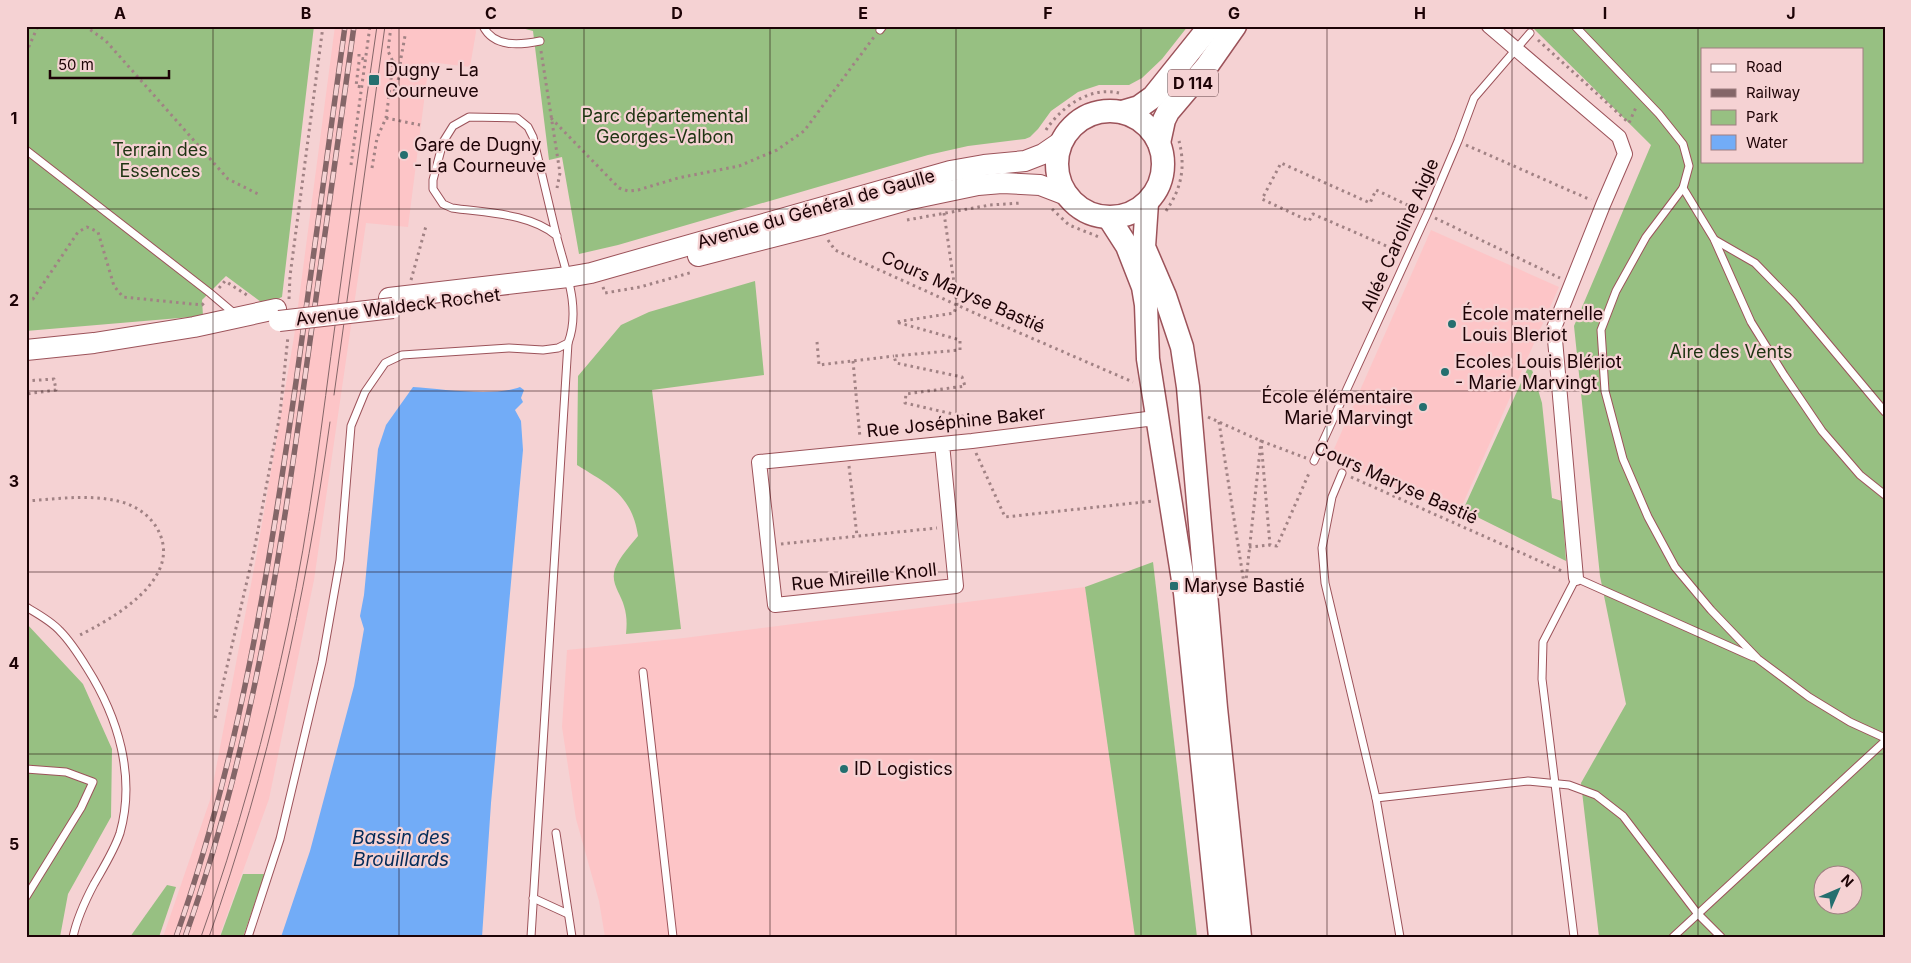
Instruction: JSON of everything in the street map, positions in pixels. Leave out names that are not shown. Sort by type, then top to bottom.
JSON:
[{"type":"main road","name":"D 114","points":[[1123,103],[1139,107],[1153,97],[1210,26]]},
{"type":"main road","name":"D 114","points":[[1168,139],[1164,120],[1168,112],[1207,66],[1236,26]]},
{"type":"main road","points":[[1220,937],[1185,593],[1148,359],[1146,305],[1143,287],[1127,246],[1094,215],[1056,200],[1058,178],[1053,136],[1070,129],[1080,119],[1123,103],[1134,116],[1153,132],[1168,139],[1163,156],[1164,168],[1156,193],[1155,208],[1144,247],[1165,296],[1182,347],[1188,386],[1216,708],[1240,937]]},
{"type":"main road","name":"Avenue du Général de Gaulle","points":[[569,282],[591,273],[950,171],[984,165],[1026,161],[1043,154],[1053,136]]},
{"type":"main road","name":"Avenue du Général de Gaulle","points":[[600,281],[823,224],[911,199],[978,185],[1002,183],[1040,185],[1056,200]]},
{"type":"main road","points":[[1107,228],[1123,216],[1136,211],[1155,208]]},
{"type":"main road","name":"Avenue Waldeck Rochet","points":[[26,350],[94,343],[279,316],[569,282],[600,281]]},
{"type":"main road","name":"Avenue Waldeck Rochet","points":[[194,327],[238,317],[279,316]]},
{"type":"street","points":[[1489,26],[1619,137],[1625,154],[1554,328],[1576,578]]},
{"type":"street","name":"Rue Joséphine Baker","points":[[768,546],[758,462],[972,441],[1118,422],[1158,420]]},
{"type":"street","points":[[942,444],[950,526]]},
{"type":"street","name":"Rue Mireille Knoll","points":[[768,546],[776,606],[956,586],[950,526]]},
{"type":"lane","points":[[483,26],[498,41],[518,45],[540,41]]},
{"type":"lane","points":[[1575,26],[1641,95],[1683,144],[1689,166],[1683,188],[1646,237],[1616,291],[1601,330],[1605,390],[1622,459],[1648,517],[1676,567],[1711,610],[1758,659],[1809,697],[1850,722],[1885,740],[1673,937]]},
{"type":"lane","name":"Allée Caroline Aigle","points":[[1314,461],[1408,256],[1458,141],[1474,98],[1530,33]]},
{"type":"lane","points":[[531,937],[568,343],[574,321],[569,282],[533,138],[528,127],[517,118],[469,117],[453,126],[447,133],[433,180],[433,189],[443,204],[452,208],[530,221],[549,229],[557,236]]},
{"type":"lane","points":[[26,150],[212,294],[238,317]]},
{"type":"lane","points":[[1683,188],[1714,239],[1751,322],[1784,375],[1822,431],[1860,475],[1885,495]]},
{"type":"lane","points":[[1714,239],[1755,263],[1793,302],[1885,412]]},
{"type":"lane","points":[[248,937],[280,839],[322,662],[340,560],[351,426],[365,392],[385,363],[402,355],[509,348],[543,350],[558,348],[568,343]]},
{"type":"lane","points":[[1342,473],[1332,497],[1322,548],[1325,583],[1376,798],[1400,937]]},
{"type":"lane","points":[[1574,937],[1542,679],[1543,642],[1576,578],[1758,659]]},
{"type":"lane","points":[[26,607],[60,630],[97,684],[119,736],[125,763],[124,814],[119,835],[84,904],[73,937]]},
{"type":"lane","points":[[643,672],[672,937]]},
{"type":"lane","points":[[26,769],[66,772],[93,782],[80,808],[26,897]]},
{"type":"lane","points":[[1376,798],[1528,781],[1569,785],[1596,794],[1623,816],[1697,913],[1721,937]]},
{"type":"lane","points":[[556,833],[572,937]]},
{"type":"lane","points":[[533,898],[568,914]]},
{"type":"path","points":[[26,53],[38,26]]},
{"type":"path","points":[[85,26],[106,41],[228,179],[260,195]]},
{"type":"path","points":[[214,718],[254,552],[280,414],[279,316],[290,276],[323,26]]},
{"type":"path","points":[[351,165],[370,26]]},
{"type":"path","points":[[372,168],[376,138],[386,118],[389,96],[393,62],[388,51],[391,26]]},
{"type":"path","points":[[551,118],[619,188],[628,191],[638,190],[678,178],[739,166],[777,150],[804,131],[882,28]]},
{"type":"path","points":[[1530,33],[1629,123],[1641,95]]},
{"type":"path","points":[[401,58],[405,36]]},
{"type":"path","points":[[540,41],[560,173],[559,183],[549,201]]},
{"type":"path","points":[[359,54],[359,58],[365,59]]},
{"type":"path","points":[[359,62],[356,86],[362,87]]},
{"type":"path","points":[[393,62],[404,64]]},
{"type":"path","points":[[389,96],[397,88],[400,68]]},
{"type":"path","points":[[1053,136],[1060,112],[1085,97],[1114,92],[1123,103]]},
{"type":"path","points":[[386,118],[420,125]]},
{"type":"path","points":[[1155,208],[1176,194],[1182,172],[1182,153],[1168,139]]},
{"type":"path","points":[[1458,141],[1603,205]]},
{"type":"path","points":[[1408,256],[1312,214],[1309,222],[1262,199],[1281,163],[1370,203],[1376,190],[1571,284]]},
{"type":"path","points":[[1056,200],[1052,209],[1062,220],[1076,229],[1107,228]]},
{"type":"path","points":[[817,342],[819,365],[960,350],[960,340],[896,322],[954,314],[957,304],[944,213]]},
{"type":"path","name":"Cours Maryse Bastié","points":[[823,224],[826,238],[835,250],[1133,382]]},
{"type":"path","points":[[409,287],[426,226]]},
{"type":"path","points":[[26,300],[33,299],[78,232],[87,227],[98,232],[114,286],[124,297],[202,305],[225,281],[279,316]]},
{"type":"path","points":[[894,356],[896,363],[962,376],[964,386],[906,394],[906,403],[966,417],[978,459],[1005,517],[1156,501],[1155,493]]},
{"type":"path","points":[[853,361],[862,452]]},
{"type":"path","points":[[26,381],[54,379],[56,390],[26,394]]},
{"type":"path","name":"Cours Maryse Bastié","points":[[1203,414],[1261,441],[1314,461]]},
{"type":"path","points":[[1220,422],[1245,590],[1261,441]]},
{"type":"path","points":[[1261,441],[1270,545]]},
{"type":"path","points":[[847,453],[857,536]]},
{"type":"path","points":[[1249,547],[1277,546],[1314,461]]},
{"type":"path","name":"Cours Maryse Bastié","points":[[1342,473],[1576,578]]},
{"type":"path","points":[[26,501],[78,496],[106,498],[128,504],[146,514],[157,527],[164,542],[163,560],[157,574],[144,592],[111,619],[69,641]]},
{"type":"path","points":[[768,546],[950,526]]},
{"type":"shaded area","points":[[335,26],[475,26],[476,32],[470,67],[429,62],[408,227],[366,223],[314,580],[269,799],[219,937],[163,937],[210,800],[256,558],[294,337]]},
{"type":"shaded area","name":"Ecoles Louis Blériot - Marie Marvingt","points":[[1431,230],[1559,287],[1458,515],[1330,458]]},
{"type":"shaded area","points":[[1085,587],[1135,937],[605,937],[599,901],[576,819],[562,727],[567,650],[684,638]]},
{"type":"green space","name":"Terrain des Essences","points":[[26,26],[314,26],[282,297],[265,305],[226,276],[202,300],[203,316],[26,331]]},
{"type":"green space","name":"Parc départemental Georges-Valbon","points":[[514,26],[1188,26],[1162,59],[1142,78],[1129,85],[1099,85],[1078,92],[1051,111],[1038,129],[1025,139],[968,146],[928,155],[618,245],[579,254],[562,157],[549,160],[533,31]]},
{"type":"green space","name":"Aire des Vents","points":[[1531,26],[1885,26],[1885,937],[1599,937],[1581,783],[1626,704],[1600,576],[1574,326],[1651,145]]},
{"type":"green space","points":[[755,281],[764,375],[652,390],[681,629],[626,634],[626,613],[615,584],[614,574],[625,551],[638,536],[635,522],[624,501],[609,485],[577,465],[578,376],[621,325],[649,312]]},
{"type":"green space","points":[[1530,363],[1542,403],[1552,498],[1562,501],[1566,561],[1463,510]]},
{"type":"green space","points":[[1153,562],[1197,937],[1135,937],[1085,587]]},
{"type":"green space","points":[[26,623],[83,684],[112,749],[111,817],[68,894],[60,937],[26,937]]},
{"type":"green space","points":[[243,874],[265,874],[243,937],[220,937]]},
{"type":"green space","points":[[167,885],[176,887],[159,937],[130,937]]},
{"type":"water","name":"Bassin des Brouillards","points":[[413,387],[482,392],[496,392],[520,387],[524,390],[521,398],[523,402],[515,410],[521,421],[523,450],[491,803],[482,937],[281,937],[310,851],[354,686],[364,629],[360,616],[364,595],[378,449],[386,425]]},
{"type":"tram line","points":[[201,937],[227,861],[250,784],[270,706],[296,589],[315,473],[377,26]]},
{"type":"tram line","points":[[334,395],[385,26]]},
{"type":"tram line","points":[[209,937],[250,810],[283,683],[309,554],[330,422]]},
{"type":"railway","points":[[176,937],[218,800],[250,662],[263,592],[296,382],[345,26]]},
{"type":"railway","points":[[185,937],[208,869],[228,800],[245,730],[273,590],[295,448],[354,26]]},
{"type":"place","name":"Dugny - La Courneuve","points":[[374,80]]},
{"type":"place","name":"Gare de Dugny - La Courneuve","points":[[404,155]]},
{"type":"place","name":"École maternelle Louis Bleriot","points":[[1452,324]]},
{"type":"place","name":"Ecoles Louis Blériot - Marie Marvingt","points":[[1445,372]]},
{"type":"place","name":"École élémentaire Marie Marvingt","points":[[1423,407]]},
{"type":"place","name":"Maryse Bastié","points":[[1174,586]]},
{"type":"place","name":"ID Logistics","points":[[844,769]]}]
